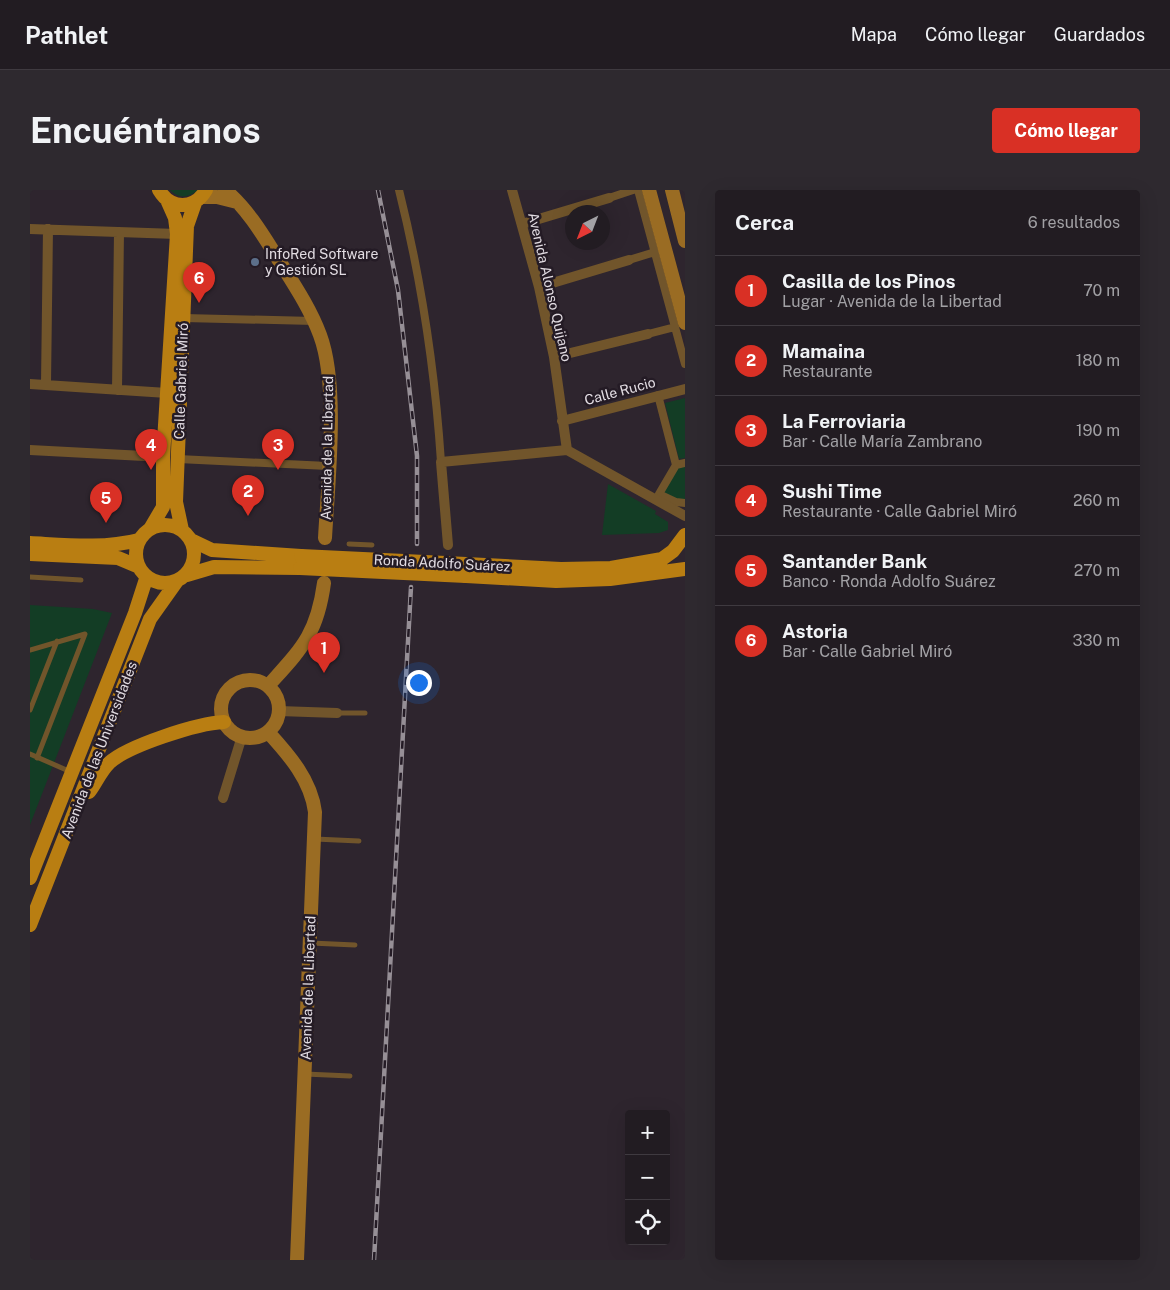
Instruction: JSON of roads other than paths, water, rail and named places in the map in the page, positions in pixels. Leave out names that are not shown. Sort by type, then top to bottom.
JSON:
[{"type":"main road","name":"Avenida de la Libertad","points":[[225,190],[238,203],[265,238],[314,320],[324,351],[329,380],[325,538]]},
{"type":"main road","points":[[649,190],[680,325]]},
{"type":"main road","points":[[672,190],[685,241]]},
{"type":"main road","points":[[163,195],[182,206],[201,196],[217,197],[238,203]]},
{"type":"main road","name":"Calle Gabriel Miró","points":[[150,529],[163,507],[163,457],[177,234],[174,218],[163,195]]},
{"type":"main road","name":"Calle Gabriel Miró","points":[[187,535],[176,502],[188,226],[201,196]]},
{"type":"main road","points":[[30,543],[116,546],[139,540],[150,529],[168,526],[187,535],[194,553],[182,578],[159,582],[146,579],[137,566],[136,555],[139,540]]},
{"type":"main road","name":"Ronda Adolfo Suárez","points":[[187,535],[212,550],[300,562],[466,570],[611,568],[662,559],[673,551],[685,535]]},
{"type":"main road","points":[[30,554],[118,558],[137,566]]},
{"type":"main road","name":"Ronda Adolfo Suárez","points":[[182,578],[214,567],[300,562]]},
{"type":"main road","name":"Ronda Adolfo Suárez","points":[[466,570],[556,581],[610,579],[685,569]]},
{"type":"main road","name":"Avenida de las Universidades","points":[[30,925],[150,619],[182,578]]},
{"type":"main road","name":"Avenida de las Universidades","points":[[30,878],[146,579]]},
{"type":"main road","points":[[268,686],[308,640],[318,614],[324,583]]},
{"type":"main road","points":[[248,680],[259,681],[268,686],[278,702],[279,711],[277,719],[268,732],[260,736],[242,736],[229,728],[224,722],[221,704],[229,689],[238,682],[248,680]]},
{"type":"main road","points":[[78,806],[100,774],[123,752],[199,726],[224,722]]},
{"type":"main road","name":"Avenida de la Libertad","points":[[268,732],[306,780],[313,797],[314,839],[297,1260]]},
{"type":"street","points":[[398,190],[411,239],[438,414],[448,545]]},
{"type":"street","name":"Avenida Alonso Quijano","points":[[512,190],[539,287],[554,357],[568,450]]},
{"type":"street","points":[[522,224],[633,190]]},
{"type":"street","points":[[638,190],[655,252],[680,325],[685,364]]},
{"type":"street","points":[[30,229],[177,234]]},
{"type":"street","points":[[46,384],[48,229]]},
{"type":"street","points":[[117,390],[119,232]]},
{"type":"street","points":[[539,287],[655,252]]},
{"type":"street","points":[[184,318],[314,320]]},
{"type":"street","points":[[554,357],[680,325]]},
{"type":"street","points":[[30,384],[167,393]]},
{"type":"street","name":"Calle Rucio","points":[[562,420],[685,389]]},
{"type":"street","points":[[658,395],[676,466]]},
{"type":"street","points":[[30,450],[163,457]]},
{"type":"street","points":[[441,462],[568,450],[685,516]]},
{"type":"street","points":[[178,459],[328,466]]},
{"type":"street","points":[[685,463],[676,466],[659,494],[676,502],[685,503]]},
{"type":"street","points":[[279,711],[337,713]]},
{"type":"street","points":[[223,798],[242,736]]},
{"type":"lane","points":[[349,544],[372,545]]},
{"type":"lane","points":[[30,578],[81,580]]},
{"type":"lane","points":[[30,650],[85,634],[37,758]]},
{"type":"lane","points":[[30,710],[57,641]]},
{"type":"lane","points":[[337,713],[365,713]]},
{"type":"lane","points":[[30,754],[72,773]]},
{"type":"lane","points":[[314,839],[359,841]]},
{"type":"lane","points":[[309,943],[355,946]]},
{"type":"lane","points":[[304,1074],[350,1076]]},
{"type":"railway","points":[[378,190],[398,290],[417,456],[417,544]]},
{"type":"railway","points":[[374,1260],[411,587]]},
{"type":"place","name":"InfoRed Software y Gestión SL","points":[[255,262]]},
{"type":"place","name":"Astoria","points":[[199,303]]},
{"type":"place","name":"Sushi Time","points":[[151,470]]},
{"type":"place","name":"La Ferroviaria","points":[[278,470]]},
{"type":"place","name":"Mamaina","points":[[248,516]]},
{"type":"place","name":"Santander Bank","points":[[106,523]]},
{"type":"place","name":"Casilla de los Pinos","points":[[324,673]]}]
